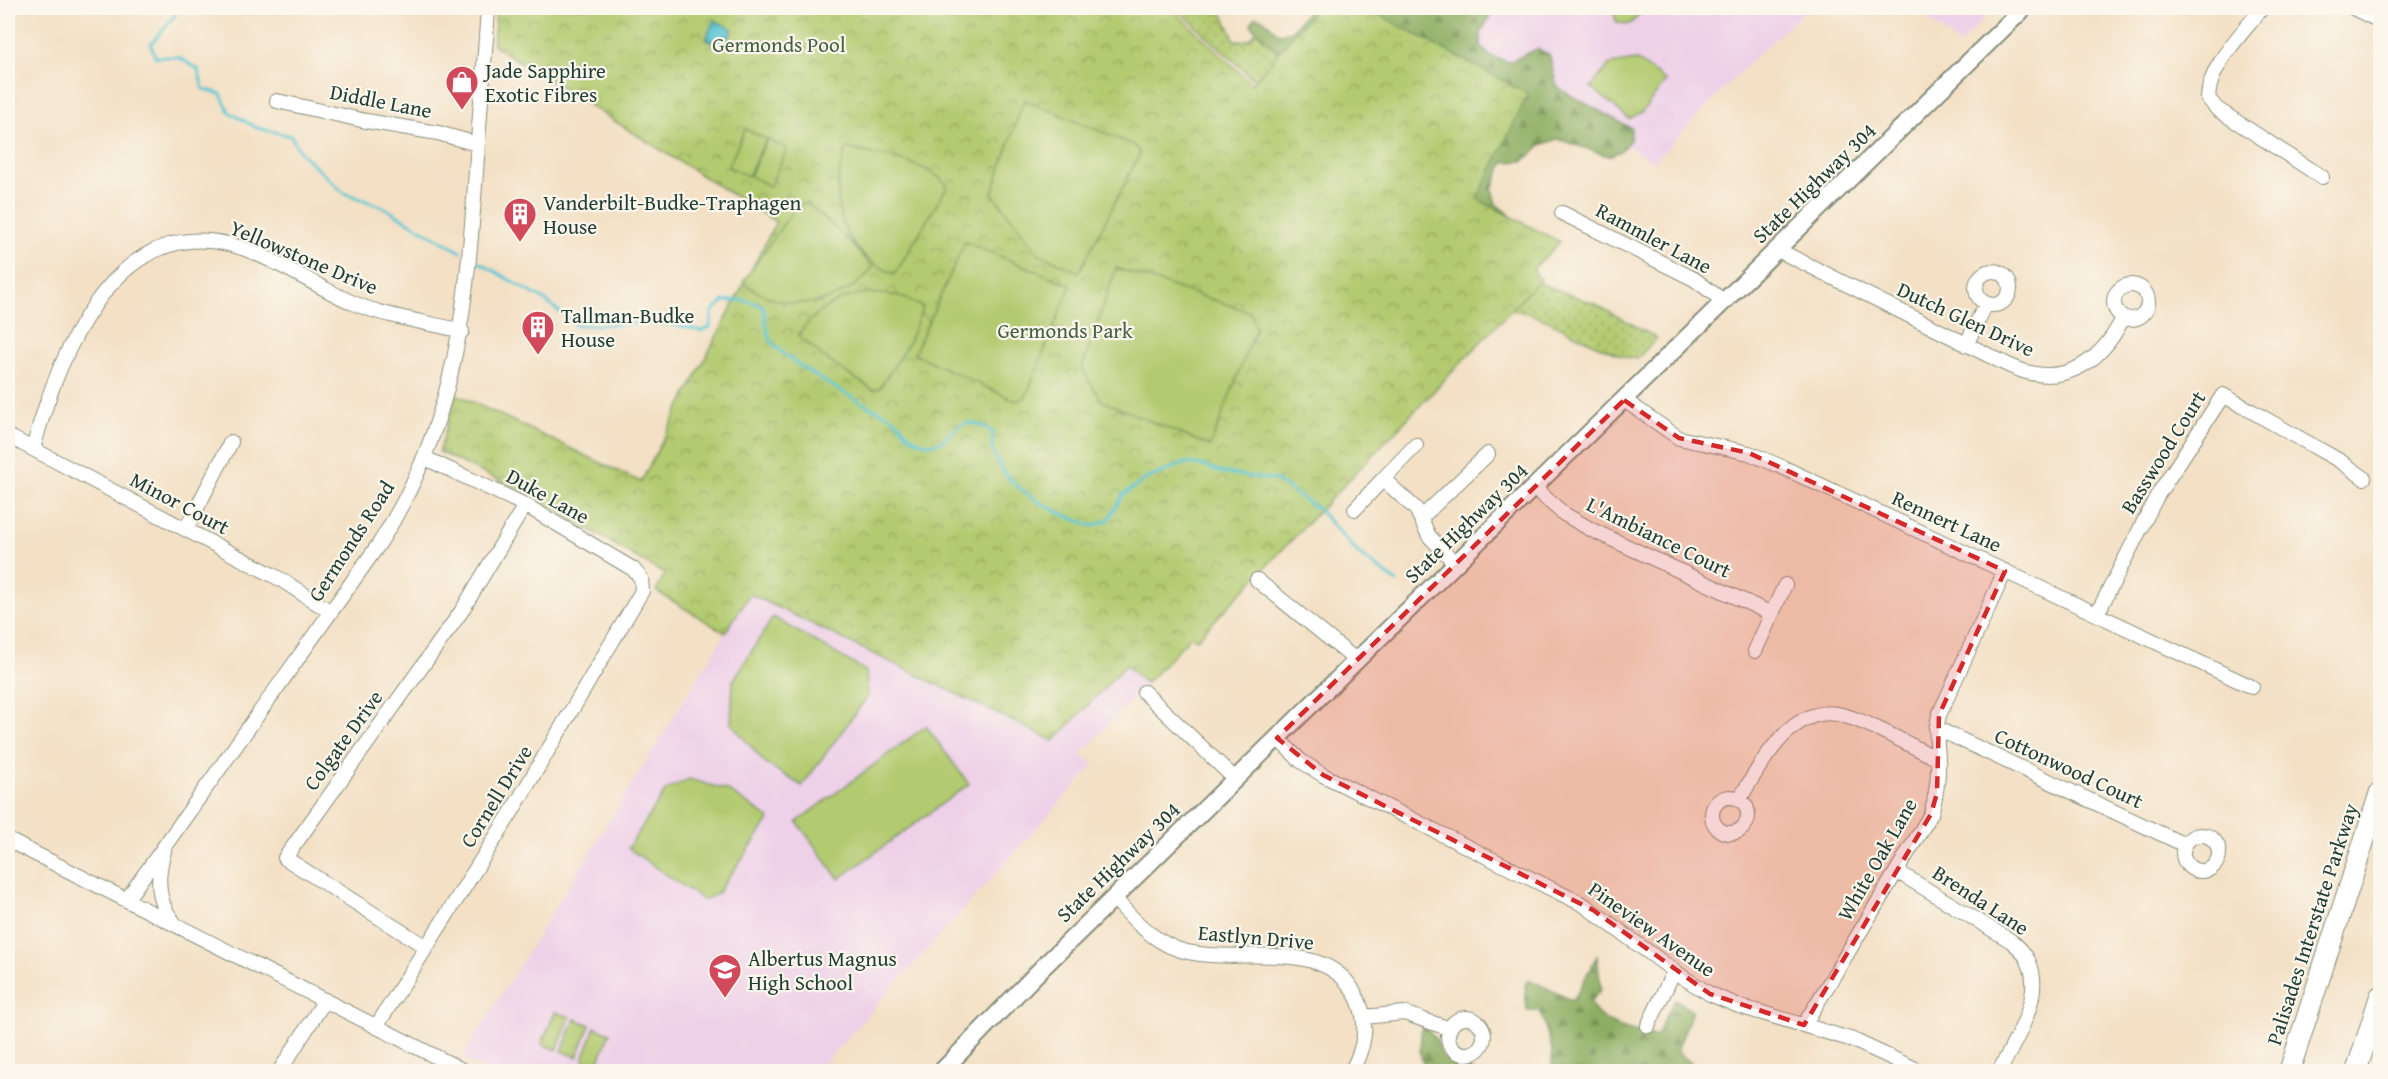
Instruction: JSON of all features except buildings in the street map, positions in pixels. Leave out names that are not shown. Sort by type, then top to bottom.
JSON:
[{"type":"highway","name":"Palisades Interstate Parkway","points":[[2289,1071],[2380,792]]},
{"type":"highway","points":[[2356,1071],[2380,996]]},
{"type":"main road","name":"State Highway 304","points":[[941,1071],[1235,779],[2025,8]]},
{"type":"street","name":"Germonds Road","points":[[127,899],[392,524],[425,458],[449,386],[462,331],[469,278],[488,8]]},
{"type":"street","points":[[2262,8],[2223,59],[2209,85],[2208,98],[2217,109],[2322,177]]},
{"type":"street","points":[[2353,8],[2380,21]]},
{"type":"street","name":"Diddle Lane","points":[[277,101],[366,121],[438,133],[477,144]]},
{"type":"street","name":"Rammler Lane","points":[[1562,213],[1694,279],[1725,302]]},
{"type":"street","name":"Yellowstone Drive","points":[[33,449],[52,384],[82,325],[112,282],[136,261],[162,246],[185,240],[228,244],[356,304],[462,331]]},
{"type":"street","name":"Dutch Glen Drive","points":[[1778,250],[1966,345],[2025,372],[2043,375],[2061,373],[2086,364],[2114,336],[2123,318]]},
{"type":"street","points":[[1966,345],[1986,304]]},
{"type":"street","name":"Basswood Court","points":[[2097,614],[2157,496],[2223,395],[2340,461],[2364,478]]},
{"type":"street","name":"Rennert Lane","points":[[1624,400],[1679,438],[1749,453],[2252,687]]},
{"type":"street","name":"Minor Court","points":[[8,436],[280,579],[331,612]]},
{"type":"street","points":[[186,529],[231,442]]},
{"type":"street","points":[[1355,509],[1416,445]]},
{"type":"street","points":[[1422,517],[1488,454]]},
{"type":"street","name":"Duke Lane","points":[[425,458],[525,505],[633,569],[642,582]]},
{"type":"street","points":[[1383,479],[1422,517],[1429,536],[1456,564]]},
{"type":"street","name":"L'Ambiance Court","points":[[1534,488],[1564,514],[1592,530],[1772,614]]},
{"type":"street","name":"Colgate Drive","points":[[426,947],[285,858],[457,618],[525,505]]},
{"type":"street","name":"White Oak Lane","points":[[1804,1025],[1931,814],[1937,794],[1936,728],[1942,707],[2005,571]]},
{"type":"street","points":[[1257,580],[1357,661]]},
{"type":"street","name":"Cornell Drive","points":[[376,1027],[511,813],[639,599],[642,582]]},
{"type":"street","points":[[1755,651],[1785,585]]},
{"type":"street","points":[[1144,692],[1235,779]]},
{"type":"street","points":[[1739,800],[1776,742],[1797,725],[1823,713],[1843,715],[1938,759]]},
{"type":"street","name":"Cottonwood Court","points":[[1936,728],[2185,845]]},
{"type":"street","name":"Pineview Avenue","points":[[1277,738],[1301,761],[1323,775],[1593,910],[1674,971],[1729,1003],[1853,1040],[1922,1071]]},
{"type":"street","points":[[8,840],[466,1071]]},
{"type":"street","name":"Germonds Road","points":[[168,841],[160,867],[159,887],[165,910],[177,924]]},
{"type":"street","name":"Brenda Lane","points":[[1898,872],[2011,941],[2031,964],[2034,986],[2030,1007],[1999,1071]]},
{"type":"street","name":"Eastlyn Drive","points":[[1114,898],[1151,934],[1179,950],[1297,958],[1322,964],[1348,983],[1357,997],[1364,1017],[1364,1043],[1351,1071]]},
{"type":"street","points":[[1648,1026],[1674,971]]},
{"type":"street","points":[[279,1071],[325,1000]]},
{"type":"street","points":[[1364,1017],[1404,1013],[1450,1029]]},
{"type":"highlighted area","points":[[1624,400],[1679,438],[1749,453],[2005,571],[1939,715],[1937,793],[1931,814],[1804,1025],[1710,994],[1593,910],[1323,775],[1277,738]]},
{"type":"shaded area","points":[[1366,8],[1808,8],[1751,61],[1654,161]]},
{"type":"shaded area","points":[[1915,8],[1994,8],[1959,45]]},
{"type":"shaded area","points":[[750,594],[1126,665],[1146,684],[1081,754],[1094,765],[819,1069],[822,1071],[489,1072],[462,1058]]},
{"type":"green space","name":"Germonds Park","points":[[496,8],[1171,8],[1252,84],[1316,8],[1366,8],[1528,94],[1477,199],[1560,242],[1533,269],[1540,280],[1196,640],[1191,636],[1146,684],[1126,665],[1054,741],[750,594],[725,633],[656,591],[665,574],[530,495],[439,452],[456,394],[641,482],[776,222],[493,45]]},
{"type":"green space","points":[[1176,8],[1215,8],[1223,15],[1235,41],[1248,40],[1256,31],[1461,223],[1531,280],[1595,304],[1657,338],[1637,359],[1626,357],[1595,345],[1551,322],[1502,308]]},
{"type":"green space","points":[[1311,8],[1494,8],[1481,33],[1480,45],[1490,56],[1509,62],[1537,49],[1549,54],[1559,89],[1631,128],[1631,139],[1619,152],[1608,156],[1558,139],[1541,145],[1524,161],[1504,162],[1492,189],[1496,204],[1533,233],[1461,223],[1251,24],[1255,17],[1263,19],[1279,34],[1291,31]]},
{"type":"green space","points":[[1612,8],[1646,8],[1630,24],[1617,23]]},
{"type":"green space","points":[[1637,60],[1666,81],[1642,112],[1629,119],[1591,87],[1610,64]]},
{"type":"green space","points":[[1024,100],[1134,145],[1140,153],[1079,272],[1039,254],[992,193]]},
{"type":"green space","points":[[745,129],[766,139],[748,176],[728,167]]},
{"type":"green space","points":[[767,139],[787,149],[770,186],[750,176]]},
{"type":"green space","points":[[846,148],[901,161],[929,171],[940,178],[947,187],[895,274],[876,265],[861,253],[850,238],[843,222],[838,186]]},
{"type":"green space","points":[[807,203],[844,236],[873,267],[845,292],[829,299],[811,303],[793,303],[759,293],[743,282],[796,206]]},
{"type":"green space","points":[[965,242],[1071,285],[1025,398],[1016,401],[914,354]]},
{"type":"green space","points":[[1116,268],[1250,312],[1256,328],[1210,446],[1102,401],[1082,369]]},
{"type":"green space","points":[[866,293],[897,295],[923,307],[909,342],[880,388],[873,390],[834,365],[798,335],[819,312],[828,306]]},
{"type":"green space","points":[[773,617],[866,671],[868,696],[802,786],[765,763],[731,723],[733,681]]},
{"type":"green space","points":[[926,726],[969,784],[839,879],[797,822]]},
{"type":"green space","points":[[689,779],[727,790],[770,819],[717,894],[703,900],[628,848],[666,790]]},
{"type":"green space","points":[[1597,956],[1601,989],[1590,1002],[1594,1010],[1601,1017],[1618,1026],[1656,1036],[1675,999],[1692,1011],[1677,1051],[1700,1071],[1552,1071],[1552,1049],[1540,1010],[1527,1011],[1525,986],[1528,979],[1573,1001]]},
{"type":"green space","points":[[555,1012],[570,1017],[557,1050],[542,1044]]},
{"type":"green space","points":[[575,1019],[590,1025],[577,1057],[562,1051]]},
{"type":"green space","points":[[1422,1025],[1436,1039],[1443,1058],[1474,1071],[1429,1071],[1421,1055]]},
{"type":"green space","points":[[595,1027],[610,1033],[597,1065],[583,1059]]},
{"type":"water","points":[[714,20],[733,29],[724,47],[706,39]]},
{"type":"waterway","points":[[178,8],[175,15],[151,44],[155,57],[178,57],[198,69],[203,89],[221,94],[229,112],[257,128],[291,136],[300,152],[344,193],[383,207],[461,252]]},
{"type":"waterway","points":[[479,262],[546,301],[576,325],[653,323],[701,331],[710,327],[713,311],[724,301],[744,300],[763,306],[767,329],[774,345],[798,364],[846,394],[890,416],[918,441],[935,444],[942,441],[960,425],[968,423],[979,425],[993,432],[992,449],[999,465],[1020,489],[1064,515],[1093,526],[1108,520],[1123,495],[1146,479],[1185,463],[1201,465],[1224,473],[1275,480],[1319,510],[1360,555],[1397,582]]},
{"type":"place","name":"Jade Sapphire Exotic Fibres","points":[[462,111]]},
{"type":"place","name":"Vanderbilt-Budke-Traphagen House","points":[[520,243]]},
{"type":"place","name":"Tallman-Budke House","points":[[538,356]]},
{"type":"place","name":"Albertus Magnus High School","points":[[725,999]]},
{"type":"park label","name":"Germonds Pool","points":[[779,44]]}]
